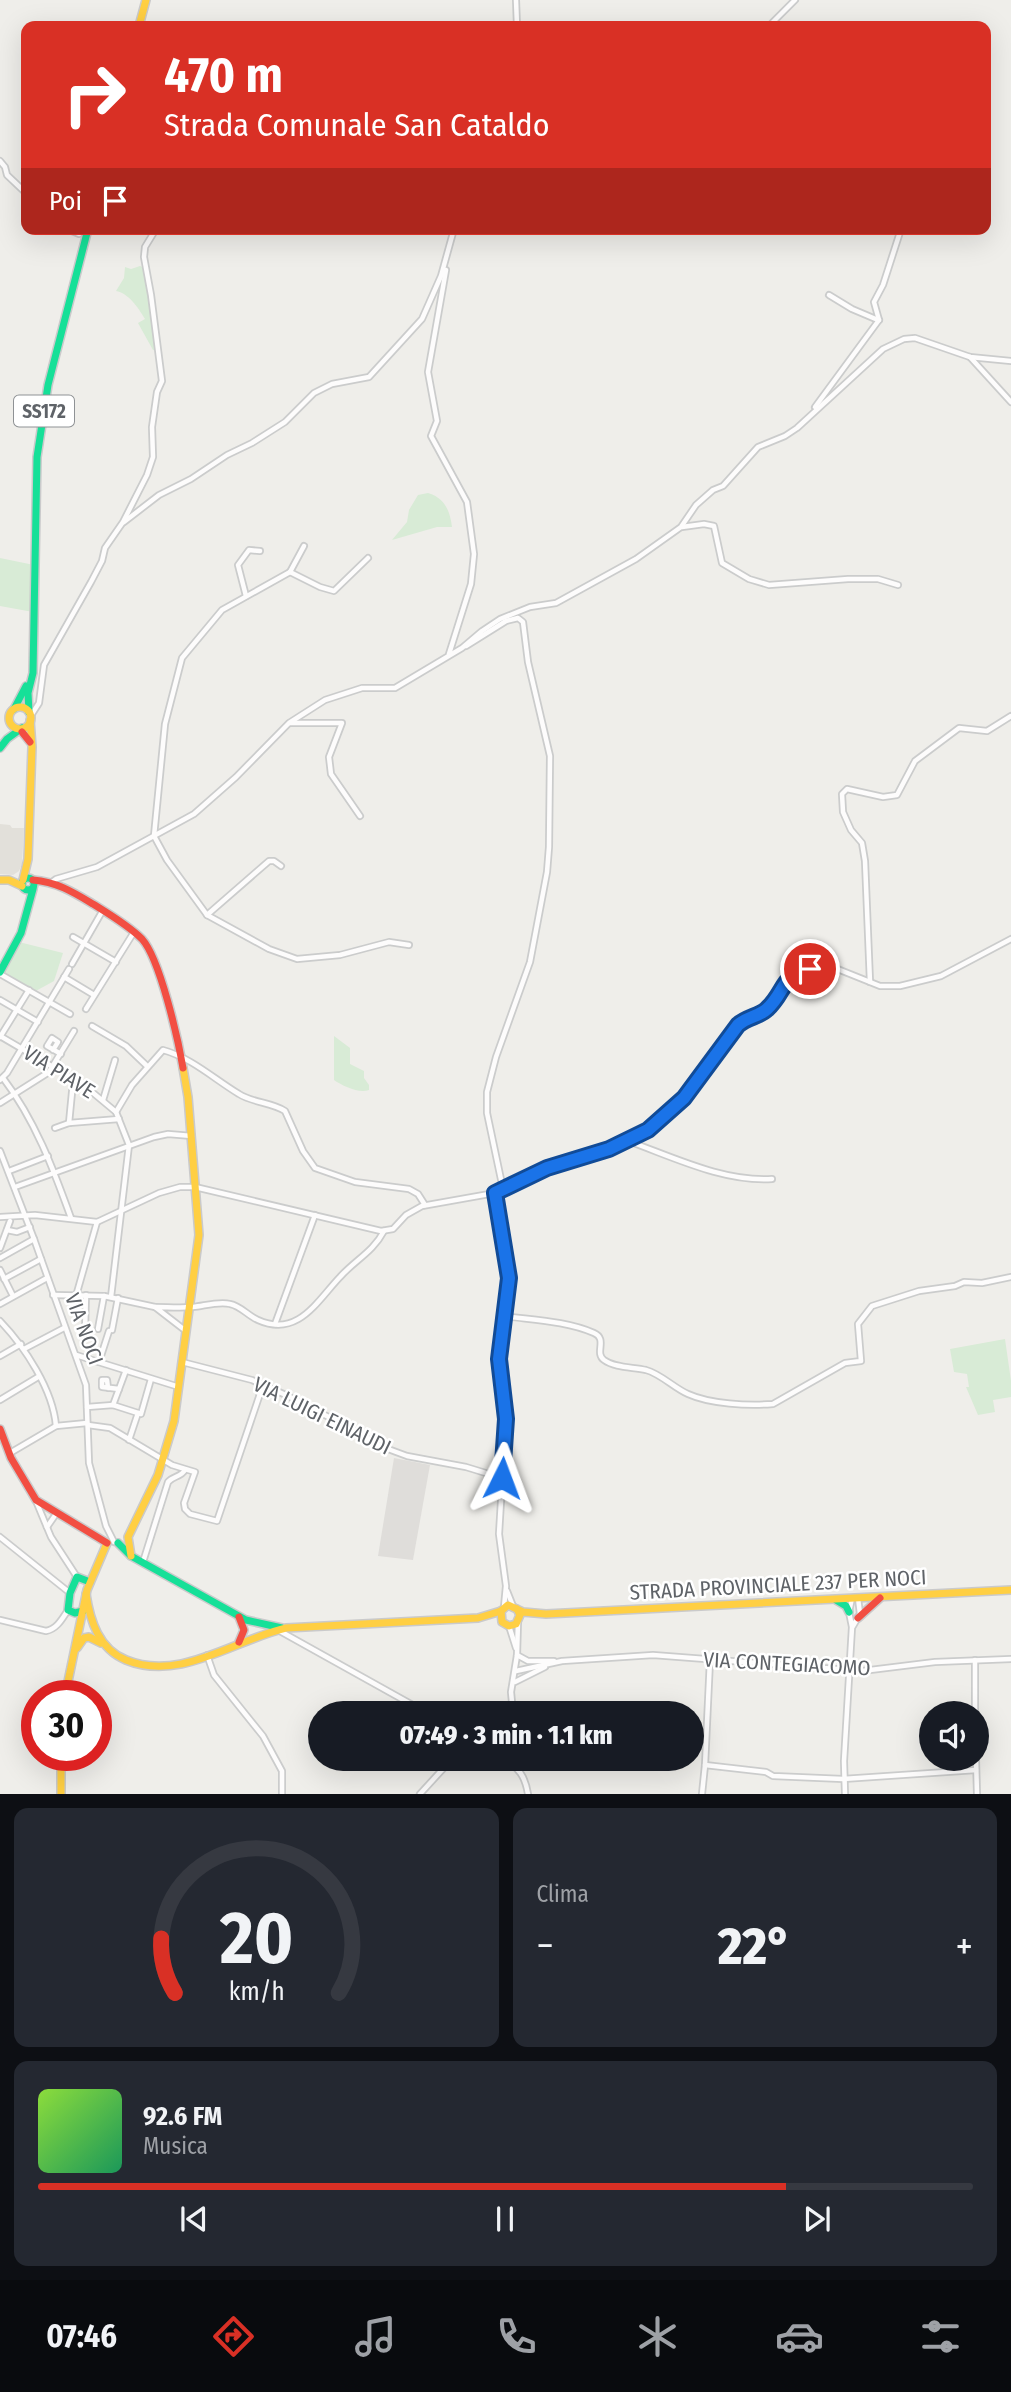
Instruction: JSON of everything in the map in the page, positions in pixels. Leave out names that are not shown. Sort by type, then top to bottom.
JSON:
[{"type":"main road","points":[[140,21],[146,0]]},
{"type":"main road","name":"SS172","points":[[26,712],[33,673],[37,457],[48,385],[84,235]]},
{"type":"main road","points":[[0,747],[20,730],[33,673]]},
{"type":"main road","points":[[7,739],[9,715],[26,712]]},
{"type":"main road","points":[[0,973],[4,957],[21,933],[29,884],[32,750],[26,712]]},
{"type":"main road","points":[[10,722],[28,737],[32,750]]},
{"type":"main road","points":[[0,880],[29,884],[50,882],[135,932],[143,940],[158,972],[181,1056],[192,1136],[200,1235],[174,1422],[158,1475],[128,1537],[131,1556]]},
{"type":"main road","points":[[0,1429],[2,1438],[36,1500],[56,1514],[113,1543],[131,1556],[236,1614],[281,1629]]},
{"type":"main road","points":[[68,1680],[90,1583],[113,1543],[128,1537]]},
{"type":"main road","points":[[83,1611],[75,1613],[68,1610],[70,1593],[77,1577],[90,1583]]},
{"type":"main road","name":"STRADA PROVINCIALE 237 PER NOCI","points":[[515,1607],[530,1613],[546,1614],[1011,1590]]},
{"type":"main road","points":[[86,1594],[92,1625],[105,1645]]},
{"type":"main road","points":[[858,1618],[882,1597]]},
{"type":"main road","points":[[835,1599],[849,1612]]},
{"type":"main road","points":[[72,1656],[83,1639],[96,1639],[132,1665],[162,1669],[281,1629],[478,1618],[505,1624],[518,1621],[520,1615],[515,1607],[478,1618]]},
{"type":"main road","points":[[502,1609],[499,1616],[505,1624]]},
{"type":"main road","points":[[236,1614],[244,1628],[244,1634],[238,1643]]},
{"type":"main road","name":"STRADA PROVINCIALE 237 PER NOCI","points":[[518,1621],[546,1614]]},
{"type":"main road","points":[[61,1771],[61,1794]]},
{"type":"street","points":[[516,0],[517,21]]},
{"type":"street","points":[[774,21],[795,0]]},
{"type":"street","points":[[0,161],[10,179],[21,189]]},
{"type":"street","points":[[26,712],[37,709],[44,665],[102,561],[105,548],[123,522],[153,457],[152,427],[157,392],[162,381],[156,322],[144,257],[145,247],[152,235]]},
{"type":"street","points":[[123,522],[159,495],[191,479],[285,422],[314,393],[332,384],[369,377],[422,320],[441,276],[452,235]]},
{"type":"street","points":[[879,320],[874,302],[883,285],[899,235]]},
{"type":"street","points":[[449,249],[428,372],[437,421],[431,436],[467,502],[474,554],[471,584],[449,654]]},
{"type":"street","points":[[829,295],[852,309],[879,320]]},
{"type":"street","points":[[806,419],[879,320]]},
{"type":"street","points":[[462,648],[500,619],[530,607],[556,603],[636,559],[681,527],[696,505],[713,490],[723,486],[758,447],[785,436],[893,342],[915,338],[970,357],[1011,361]]},
{"type":"street","points":[[970,357],[1011,402]]},
{"type":"street","points":[[681,527],[704,524],[714,526],[722,563],[749,579],[769,585],[848,579],[878,579],[898,584]]},
{"type":"street","points":[[304,546],[290,572],[222,610],[182,658],[166,724],[155,836],[167,860],[207,915],[269,949],[297,959],[340,955],[389,942],[409,945]]},
{"type":"street","points":[[246,596],[238,565],[249,550],[260,551]]},
{"type":"street","points":[[290,572],[334,591],[368,558]]},
{"type":"street","points":[[50,882],[97,867],[194,814],[236,777],[289,723],[325,700],[362,688],[395,688],[449,654],[474,643],[506,621],[520,619],[523,622],[528,662],[551,756],[550,847],[540,914],[527,972],[496,1057],[487,1092],[487,1113],[503,1189]]},
{"type":"street","points":[[26,712],[38,697]]},
{"type":"street","points":[[870,982],[865,861],[862,843],[851,830],[843,812],[842,794],[847,789],[883,797],[897,795],[915,761],[960,728],[987,731],[1011,716]]},
{"type":"street","points":[[289,723],[342,723],[329,757],[331,774],[360,816]]},
{"type":"street","points":[[207,915],[269,861],[281,866]]},
{"type":"street","points":[[71,1218],[48,1156],[15,1094],[2,1079],[103,911]]},
{"type":"street","points":[[86,1009],[135,932]]},
{"type":"street","points":[[73,937],[116,962]]},
{"type":"street","points":[[0,1217],[23,1215],[97,1222],[159,1192],[195,1187],[316,1216],[384,1230],[393,1229],[406,1215],[425,1205],[495,1193],[547,1168],[609,1149],[648,1130],[684,1098],[738,1025],[749,1016],[768,1009],[794,974],[802,970],[835,968],[880,986],[900,986],[931,979],[1011,939]]},
{"type":"street","points":[[0,973],[69,1014]]},
{"type":"street","points":[[64,977],[94,995]]},
{"type":"street","points":[[0,1036],[29,990]]},
{"type":"street","points":[[0,1000],[38,1022]]},
{"type":"street","points":[[92,1026],[126,1046],[148,1066]]},
{"type":"street","points":[[0,1103],[49,1072],[74,1031]]},
{"type":"street","name":"VIA PIAVE","points":[[0,1036],[53,1067],[103,1100],[116,1112]]},
{"type":"street","points":[[54,1049],[61,1054]]},
{"type":"street","points":[[111,1297],[129,1145],[116,1112],[132,1085],[163,1050],[181,1056],[240,1095],[285,1111],[303,1151],[315,1168],[355,1182],[409,1189],[418,1194],[425,1205]]},
{"type":"street","points":[[103,1100],[115,1060]]},
{"type":"street","points":[[69,1123],[73,1081]]},
{"type":"street","points":[[54,1128],[69,1123],[119,1119]]},
{"type":"street","points":[[15,1187],[154,1137],[192,1136]]},
{"type":"street","points":[[627,1140],[664,1155],[741,1178],[772,1179]]},
{"type":"street","name":"VIA NOCI","points":[[0,1151],[86,1385],[89,1463],[113,1543]]},
{"type":"street","points":[[9,1171],[48,1156]]},
{"type":"street","points":[[495,1193],[509,1278],[499,1359],[506,1419],[499,1534],[506,1586],[515,1607]]},
{"type":"street","points":[[274,1325],[316,1216]]},
{"type":"street","points":[[0,1248],[10,1221]]},
{"type":"street","points":[[76,1296],[97,1222]]},
{"type":"street","points":[[6,1230],[17,1232],[30,1227]]},
{"type":"street","points":[[53,1295],[104,1296],[155,1307],[229,1303],[257,1320],[274,1325],[293,1322],[314,1309],[347,1270],[372,1250],[384,1230]]},
{"type":"street","points":[[0,1258],[34,1239]]},
{"type":"street","points":[[4,1279],[41,1259]]},
{"type":"street","points":[[0,1270],[13,1296]]},
{"type":"street","points":[[504,1316],[574,1326],[597,1334],[601,1339],[601,1356],[604,1360],[633,1370],[647,1370],[689,1395],[726,1403],[763,1405],[773,1404],[845,1363],[861,1361],[858,1324],[872,1306],[919,1291],[955,1286],[964,1282],[982,1283],[1011,1277]]},
{"type":"street","points":[[0,1304],[47,1278]]},
{"type":"street","points":[[85,1331],[86,1295]]},
{"type":"street","points":[[98,1329],[104,1296]]},
{"type":"street","points":[[99,1362],[111,1331],[118,1298]]},
{"type":"street","points":[[155,1307],[186,1331]]},
{"type":"street","points":[[0,1321],[23,1347],[55,1413],[56,1426]]},
{"type":"street","points":[[0,1356],[64,1328]]},
{"type":"street","points":[[75,1354],[179,1387]]},
{"type":"street","name":"VIA LUIGI EINAUDI","points":[[182,1362],[263,1385],[346,1426],[380,1447],[502,1478]]},
{"type":"street","points":[[114,1405],[126,1370]]},
{"type":"street","points":[[0,1400],[38,1377]]},
{"type":"street","points":[[129,1440],[151,1379]]},
{"type":"street","points":[[10,1453],[56,1426],[88,1424],[110,1429],[185,1470],[195,1472],[184,1503],[185,1509],[190,1514],[217,1521],[263,1385]]},
{"type":"street","points":[[108,1388],[119,1389]]},
{"type":"street","points":[[87,1407],[114,1405],[139,1413]]},
{"type":"street","points":[[143,1562],[168,1482],[185,1470]]},
{"type":"street","points":[[36,1500],[51,1538],[77,1577]]},
{"type":"street","points":[[47,1527],[56,1514]]},
{"type":"street","points":[[0,1537],[70,1593]]},
{"type":"street","points":[[502,1609],[506,1586]]},
{"type":"street","points":[[845,1794],[852,1627],[849,1612],[855,1598]]},
{"type":"street","points":[[852,1627],[858,1618],[860,1606],[855,1598]]},
{"type":"street","points":[[0,1620],[46,1631],[59,1623],[68,1610]]},
{"type":"street","points":[[512,1701],[518,1621]]},
{"type":"street","points":[[505,1624],[514,1635],[517,1656]]},
{"type":"street","points":[[281,1629],[406,1701]]},
{"type":"street","points":[[207,1655],[214,1675],[263,1736],[282,1770],[282,1794]]},
{"type":"street","name":"VIA CONTEGIACOMO","points":[[517,1656],[528,1661],[562,1661],[653,1655],[862,1671],[935,1662],[1011,1659]]},
{"type":"street","points":[[702,1794],[710,1660]]},
{"type":"street","points":[[975,1660],[975,1701]]},
{"type":"street","name":"VIA CONTEGIACOMO","points":[[516,1671],[562,1661]]},
{"type":"street","name":"VIA CONTEGIACOMO","points":[[514,1683],[532,1672],[562,1661]]},
{"type":"street","points":[[705,1765],[766,1772],[773,1776],[844,1779],[961,1771]]},
{"type":"street","points":[[420,1794],[441,1771]]},
{"type":"street","points":[[520,1771],[525,1778],[528,1794]]},
{"type":"street","points":[[976,1771],[977,1794]]},
{"type":"shaded area","points":[[0,824],[24,828],[22,864],[19,871],[13,875],[0,874]]},
{"type":"shaded area","points":[[394,1458],[430,1465],[413,1560],[378,1556]]},
{"type":"green space","points":[[140,266],[144,268],[158,351],[153,350],[138,323],[145,319],[139,310],[129,298],[116,291],[124,278],[125,267],[131,269]]},
{"type":"green space","points":[[428,493],[439,498],[446,506],[452,527],[437,527],[392,540],[407,522],[409,510],[418,495]]},
{"type":"green space","points":[[0,558],[34,565],[33,612],[0,606]]},
{"type":"green space","points":[[19,942],[63,953],[54,981],[34,992],[4,973]]},
{"type":"green space","points":[[334,1036],[350,1048],[350,1064],[364,1071],[369,1090],[356,1090],[334,1080]]},
{"type":"green space","points":[[1005,1339],[1011,1397],[993,1400],[995,1412],[978,1415],[966,1387],[969,1387],[967,1374],[954,1372],[950,1349]]},
{"type":"traffic: fast","points":[[29,712],[28,693],[33,673],[37,457],[48,385],[86,235]]},
{"type":"traffic: fast","points":[[14,709],[26,686]]},
{"type":"traffic: fast","points":[[0,748],[22,728]]},
{"type":"traffic: fast","points":[[23,879],[33,879],[34,884],[33,889],[23,889],[23,879]]},
{"type":"traffic: fast","points":[[0,972],[21,933],[33,889]]},
{"type":"traffic: fast","points":[[118,1543],[131,1556],[246,1620],[282,1628]]},
{"type":"traffic: fast","points":[[83,1611],[75,1613],[68,1610],[70,1593],[77,1577],[90,1582]]},
{"type":"traffic: fast","points":[[836,1600],[846,1606],[849,1612]]},
{"type":"traffic: slow","points":[[140,21],[146,0]]},
{"type":"traffic: slow","points":[[20,707],[28,710],[31,718],[28,726],[20,729],[12,726],[9,718],[12,710],[20,707]]},
{"type":"traffic: slow","points":[[23,880],[28,859],[32,747],[30,720]]},
{"type":"traffic: slow","points":[[0,880],[9,880],[22,886]]},
{"type":"traffic: slow","points":[[131,1556],[128,1537],[158,1475],[174,1421],[199,1235],[188,1097],[183,1068]]},
{"type":"traffic: slow","points":[[68,1680],[87,1590],[107,1543]]},
{"type":"traffic: slow","points":[[517,1609],[520,1615],[516,1624],[509,1626],[502,1622],[501,1611],[508,1605],[523,1612],[546,1614],[1011,1590]]},
{"type":"traffic: slow","points":[[86,1594],[93,1624],[109,1649],[126,1660],[166,1666],[207,1657],[286,1628],[478,1618],[501,1611]]},
{"type":"traffic: slow","points":[[77,1648],[84,1638],[89,1637],[101,1643]]},
{"type":"traffic: slow","points":[[61,1771],[61,1794]]},
{"type":"traffic: jam","points":[[22,732],[30,742]]},
{"type":"traffic: jam","points":[[33,880],[57,885],[72,892],[118,920],[142,939],[162,981],[183,1068]]},
{"type":"traffic: jam","points":[[0,1429],[11,1458],[36,1500],[107,1543]]},
{"type":"traffic: jam","points":[[858,1618],[880,1598]]},
{"type":"traffic: jam","points":[[239,1617],[244,1630],[239,1642]]},
{"type":"route","points":[[502,1478],[506,1408],[499,1359],[509,1278],[495,1193],[547,1168],[609,1149],[648,1130],[684,1098],[745,1018],[768,1009],[788,978],[802,970],[810,969]]}]
